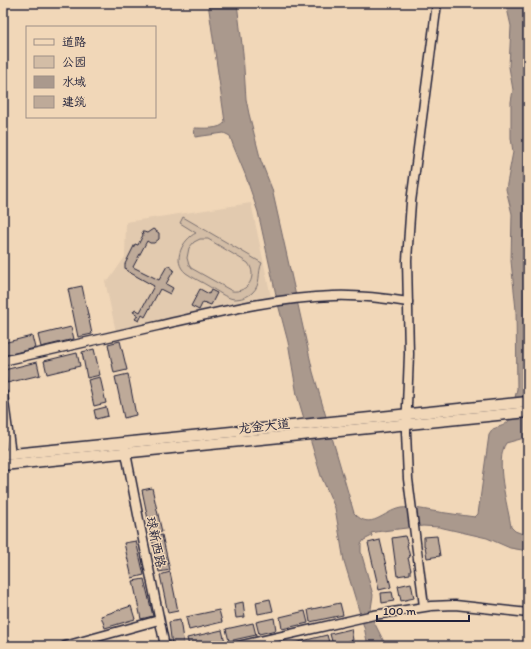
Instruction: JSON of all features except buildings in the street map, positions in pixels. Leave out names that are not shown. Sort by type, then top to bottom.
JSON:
[{"type":"main road","name":"龙金大道","points":[[3,465],[125,448],[508,409],[528,402]]},
{"type":"main road","name":"龙金大道","points":[[508,409],[528,412]]},
{"type":"main road","name":"龙金大道","points":[[7,455],[125,448]]},
{"type":"street","points":[[424,606],[413,531],[408,479],[408,260],[410,213],[437,3]]},
{"type":"street","points":[[3,361],[207,315],[274,302],[328,296],[350,296],[373,297],[408,302]]},
{"type":"street","points":[[3,394],[7,455]]},
{"type":"street","name":"球新西路","points":[[125,448],[165,646]]},
{"type":"street","points":[[238,646],[424,606],[455,605],[528,613]]},
{"type":"street","points":[[65,646],[159,620]]},
{"type":"shaded area","points":[[251,203],[271,297],[116,332],[105,281],[109,280],[125,257],[126,222]]},
{"type":"green space","points":[[183,217],[262,263],[255,290],[246,297],[234,299],[222,294],[186,273],[179,263],[180,251],[187,240],[196,233],[180,223]],"holes":[[[200,239],[208,239],[248,263],[251,268],[252,278],[247,286],[238,291],[232,291],[191,268],[187,258],[189,248],[194,242]]]},
{"type":"water","points":[[208,3],[237,3],[243,53],[246,99],[249,114],[261,161],[272,189],[313,372],[354,513],[366,521],[372,521],[401,508],[416,508],[475,517],[478,514],[489,435],[493,429],[505,424],[510,419],[517,389],[516,310],[511,261],[512,214],[506,189],[513,152],[511,138],[511,102],[513,90],[509,67],[511,26],[506,3],[528,3],[525,26],[528,50],[528,437],[506,443],[501,461],[503,484],[511,527],[515,531],[528,536],[528,551],[510,548],[487,538],[439,527],[423,526],[371,533],[372,536],[364,540],[361,544],[361,552],[373,595],[371,609],[374,622],[386,646],[368,646],[364,627],[344,561],[335,508],[321,476],[297,395],[288,342],[258,212],[245,174],[230,136],[224,133],[195,137],[194,128],[216,127],[223,125],[225,122]]}]
